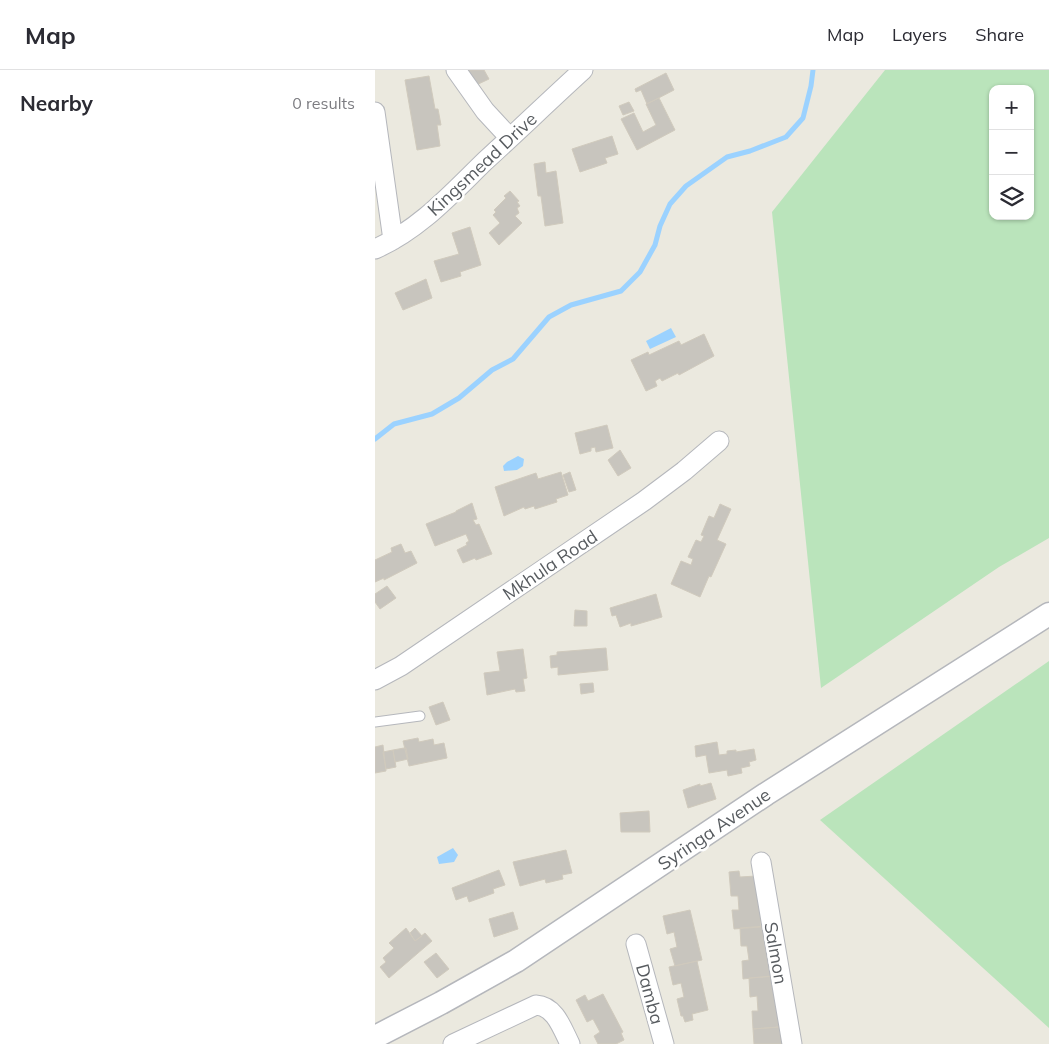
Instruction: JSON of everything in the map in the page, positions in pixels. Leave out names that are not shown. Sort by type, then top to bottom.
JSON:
[{"type":"street","points":[[456,70],[485,111],[510,138]]},
{"type":"street","name":"Kingsmead Drive","points":[[375,249],[384,239],[437,208],[583,70]]},
{"type":"street","points":[[375,112],[387,192],[384,239]]},
{"type":"street","points":[[387,192],[395,206],[405,215],[421,214],[437,208]]},
{"type":"street","name":"Mkhula Road","points":[[375,680],[401,666],[644,501],[684,471],[719,441]]},
{"type":"street","name":"Syringa Avenue","points":[[375,1037],[516,961],[766,794],[1049,614]]},
{"type":"street","name":"Salmon","points":[[761,862],[792,1044]]},
{"type":"street","name":"Damba","points":[[636,944],[664,1044]]},
{"type":"street","points":[[461,1042],[535,1005],[550,1009],[570,1044]]},
{"type":"lane","points":[[375,722],[420,716]]},
{"type":"green space","points":[[885,70],[1049,70],[1049,538],[999,567],[821,688],[772,212]]},
{"type":"green space","points":[[1049,661],[1049,1028],[820,820]]},
{"type":"water","points":[[671,328],[676,337],[650,349],[646,341]]},
{"type":"water","points":[[518,456],[524,459],[523,466],[517,470],[504,471],[503,466]]},
{"type":"water","points":[[453,848],[458,855],[454,862],[439,864],[437,857]]},
{"type":"building","points":[[464,70],[484,70],[489,79],[472,87]]},
{"type":"building","points":[[666,73],[674,90],[647,104],[641,90],[636,92],[635,89]]},
{"type":"building","points":[[429,76],[435,109],[438,109],[441,125],[437,125],[440,146],[417,150],[405,80]]},
{"type":"building","points":[[659,98],[675,130],[637,150],[621,119],[634,113],[643,132],[656,125],[646,104]]},
{"type":"building","points":[[629,102],[634,111],[623,115],[619,106]]},
{"type":"building","points":[[612,136],[618,154],[605,158],[607,163],[580,172],[572,149]]},
{"type":"building","points":[[545,162],[546,173],[556,171],[563,223],[545,226],[541,196],[538,196],[534,164]]},
{"type":"building","points":[[510,191],[519,201],[517,202],[520,206],[517,208],[519,213],[515,216],[522,223],[499,245],[489,233],[500,223],[493,215],[496,212],[494,210]]},
{"type":"building","points":[[470,227],[481,265],[460,272],[461,276],[441,282],[434,261],[459,254],[452,233]]},
{"type":"building","points":[[426,279],[432,298],[403,310],[395,293]]},
{"type":"building","points":[[704,334],[714,356],[679,375],[678,373],[662,381],[660,378],[655,381],[657,386],[646,391],[631,360],[648,352],[649,355],[679,341],[681,345]]},
{"type":"building","points":[[607,425],[613,448],[596,452],[595,447],[591,448],[591,451],[580,454],[575,433]]},
{"type":"building","points":[[620,450],[631,468],[618,476],[608,460]]},
{"type":"building","points":[[561,472],[568,495],[556,499],[557,502],[535,509],[534,506],[525,509],[524,507],[504,516],[495,487],[536,473],[538,479]]},
{"type":"building","points":[[570,472],[576,490],[569,492],[563,475]]},
{"type":"building","points":[[472,503],[477,519],[473,520],[476,525],[479,524],[492,554],[463,563],[457,550],[467,545],[466,543],[469,541],[466,534],[435,546],[426,524],[456,512]]},
{"type":"building","points":[[720,504],[731,509],[717,540],[726,544],[700,597],[671,584],[681,561],[691,565],[693,559],[688,557],[696,540],[701,542],[704,536],[701,535],[709,516],[714,518]]},
{"type":"building","points":[[401,544],[405,553],[411,551],[417,563],[384,580],[384,578],[375,582],[375,560],[392,552],[391,548]]},
{"type":"building","points":[[387,586],[396,598],[380,609],[375,602],[375,594]]},
{"type":"building","points":[[656,594],[662,617],[631,626],[631,623],[620,627],[616,615],[612,616],[610,608]]},
{"type":"building","points":[[575,610],[587,611],[587,626],[574,626]]},
{"type":"building","points":[[606,648],[608,670],[558,675],[558,667],[551,668],[550,656],[557,655],[557,652]]},
{"type":"building","points":[[523,649],[527,678],[523,679],[525,691],[516,692],[515,689],[487,695],[484,673],[500,671],[497,652]]},
{"type":"building","points":[[593,683],[594,692],[581,694],[580,684]]},
{"type":"building","points":[[443,702],[450,720],[436,725],[429,707]]},
{"type":"building","points":[[418,738],[419,742],[433,739],[434,745],[444,743],[447,758],[409,766],[403,741]]},
{"type":"building","points":[[717,742],[719,755],[727,754],[727,751],[736,750],[736,752],[754,749],[756,760],[749,762],[750,766],[741,768],[742,773],[728,776],[727,770],[709,773],[706,755],[696,757],[695,746]]},
{"type":"building","points":[[383,745],[386,771],[375,773],[375,747]]},
{"type":"building","points":[[406,748],[408,759],[395,762],[393,750]]},
{"type":"building","points":[[393,750],[396,767],[386,769],[383,752]]},
{"type":"building","points":[[711,783],[716,799],[688,808],[683,790],[700,784],[700,786]]},
{"type":"building","points":[[649,811],[650,832],[621,832],[620,813]]},
{"type":"building","points":[[566,850],[572,873],[562,875],[563,879],[546,883],[545,879],[520,886],[513,862]]},
{"type":"building","points":[[499,870],[505,885],[493,889],[494,893],[469,902],[467,896],[456,900],[452,888]]},
{"type":"building","points":[[739,871],[740,877],[756,876],[761,927],[734,929],[732,910],[739,910],[738,896],[731,896],[729,872]]},
{"type":"building","points":[[690,910],[702,960],[675,966],[670,949],[677,947],[674,932],[667,934],[663,916]]},
{"type":"building","points":[[513,912],[518,929],[494,937],[489,919]]},
{"type":"building","points":[[766,926],[771,976],[743,979],[742,961],[749,960],[747,946],[741,946],[740,928]]},
{"type":"building","points":[[406,928],[415,941],[425,933],[432,941],[389,978],[380,967],[386,962],[383,958],[394,948],[389,943]]},
{"type":"building","points":[[415,928],[422,936],[415,941],[410,933]]},
{"type":"building","points":[[436,953],[449,969],[437,978],[424,962]]},
{"type":"building","points":[[697,961],[708,1010],[692,1014],[693,1020],[685,1022],[683,1016],[681,1016],[677,999],[684,997],[681,983],[673,985],[669,967]]},
{"type":"building","points":[[776,976],[779,1027],[753,1029],[752,1011],[758,1011],[757,996],[750,997],[749,978]]},
{"type":"building","points":[[603,994],[623,1032],[621,1033],[624,1040],[616,1044],[598,1044],[594,1036],[600,1032],[593,1019],[587,1022],[576,1000],[585,995],[588,1001]]},
{"type":"building","points":[[779,1027],[783,1044],[754,1044],[753,1029]]},
{"type":"waterway","points":[[375,439],[394,424],[432,414],[459,398],[492,370],[513,359],[549,317],[571,305],[621,291],[640,272],[655,245],[660,226],[670,204],[686,186],[727,157],[750,151],[786,137],[803,118],[813,70]]}]
